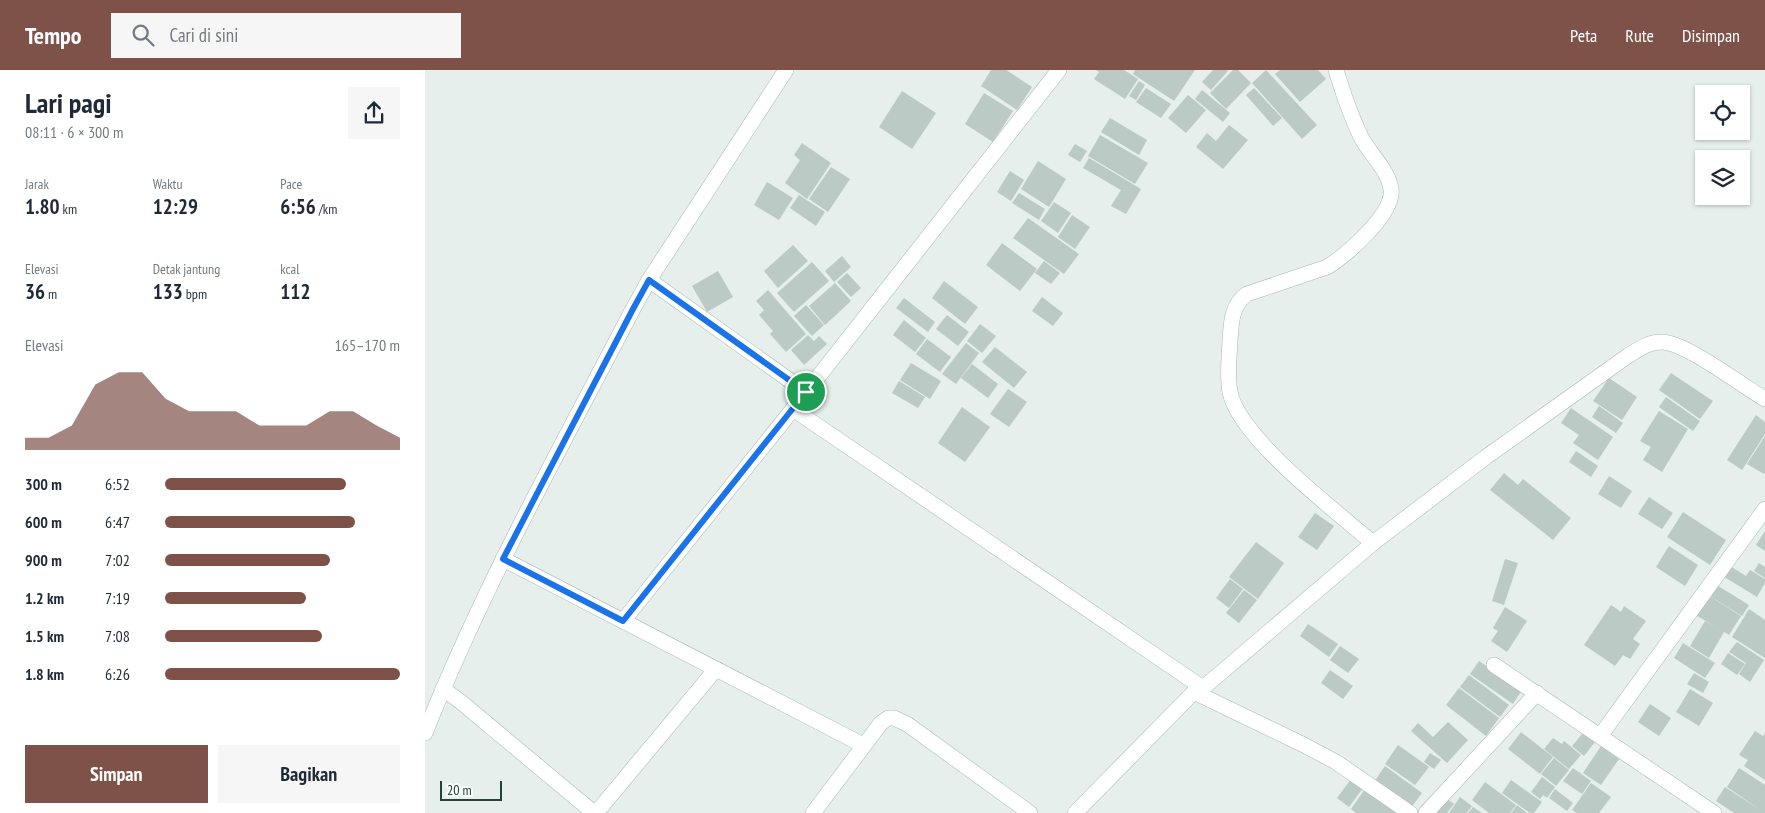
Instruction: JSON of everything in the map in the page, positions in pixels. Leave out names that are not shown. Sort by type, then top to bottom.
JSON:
[{"type":"street","points":[[425,733],[633,309],[649,280],[786,70]]},
{"type":"street","points":[[623,621],[793,409],[1059,70]]},
{"type":"street","points":[[1336,70],[1345,100],[1363,140],[1388,179],[1391,196],[1367,235],[1339,260],[1327,267],[1247,294],[1240,300],[1231,322],[1229,360],[1231,392],[1243,420],[1261,443],[1373,543]]},
{"type":"street","points":[[649,280],[806,392]]},
{"type":"street","points":[[1075,813],[1199,690],[1373,543],[1486,457],[1629,355],[1648,344],[1670,342],[1685,349],[1765,399]]},
{"type":"street","points":[[793,409],[1199,690],[1336,762],[1409,813]]},
{"type":"street","points":[[1600,736],[1765,510]]},
{"type":"street","points":[[510,563],[863,745]]},
{"type":"street","points":[[1494,665],[1715,813]]},
{"type":"street","points":[[445,690],[595,813],[716,669]]},
{"type":"street","points":[[1426,813],[1537,693]]},
{"type":"street","points":[[813,813],[863,745],[885,720],[894,718],[907,724],[1030,813]]},
{"type":"building","points":[[991,70],[1006,70],[1032,87],[1017,110],[981,86]]},
{"type":"building","points":[[1096,70],[1124,70],[1138,79],[1125,99],[1094,79],[1099,72]]},
{"type":"building","points":[[1135,70],[1195,70],[1174,101],[1133,74]]},
{"type":"building","points":[[1213,70],[1228,71],[1211,90],[1202,82]]},
{"type":"building","points":[[1233,70],[1238,70],[1251,83],[1226,109],[1210,93]]},
{"type":"building","points":[[1266,70],[1317,125],[1302,139],[1252,83]]},
{"type":"building","points":[[1280,70],[1318,70],[1326,79],[1300,102],[1275,74]]},
{"type":"building","points":[[1139,81],[1145,85],[1136,100],[1129,96]]},
{"type":"building","points":[[1146,88],[1171,104],[1161,118],[1136,102]]},
{"type":"building","points":[[1254,88],[1282,118],[1273,126],[1246,95]]},
{"type":"building","points":[[1202,90],[1230,113],[1223,122],[1195,99]]},
{"type":"building","points":[[902,91],[936,113],[912,149],[879,127]]},
{"type":"building","points":[[984,93],[1013,111],[993,142],[965,124]]},
{"type":"building","points":[[1188,95],[1206,110],[1186,133],[1168,118]]},
{"type":"building","points":[[1110,118],[1147,140],[1139,155],[1101,132]]},
{"type":"building","points":[[1229,125],[1248,140],[1223,169],[1196,147],[1207,133],[1216,141]]},
{"type":"building","points":[[1100,135],[1148,163],[1135,184],[1088,156]]},
{"type":"building","points":[[802,143],[831,163],[807,199],[785,183],[800,160],[794,155]]},
{"type":"building","points":[[1075,144],[1087,151],[1080,162],[1068,155]]},
{"type":"building","points":[[1089,158],[1141,189],[1126,214],[1111,206],[1121,190],[1083,168]]},
{"type":"building","points":[[1038,161],[1066,179],[1049,207],[1021,189]]},
{"type":"building","points":[[831,167],[850,179],[828,212],[809,199]]},
{"type":"building","points":[[1010,171],[1024,180],[1011,201],[997,192]]},
{"type":"building","points":[[767,182],[793,198],[779,220],[754,205]]},
{"type":"building","points":[[1019,193],[1045,209],[1039,220],[1012,203]]},
{"type":"building","points":[[799,195],[825,212],[816,226],[790,208]]},
{"type":"building","points":[[1054,202],[1071,213],[1058,233],[1041,221]]},
{"type":"building","points":[[1072,215],[1090,227],[1075,249],[1058,237]]},
{"type":"building","points":[[1028,218],[1079,254],[1064,274],[1013,238]]},
{"type":"building","points":[[1002,243],[1037,269],[1020,291],[986,265]]},
{"type":"building","points":[[793,245],[808,261],[778,288],[764,271]]},
{"type":"building","points":[[842,256],[851,267],[834,282],[825,271]]},
{"type":"building","points":[[1044,261],[1060,273],[1051,284],[1035,273]]},
{"type":"building","points":[[812,262],[829,281],[794,312],[777,293]]},
{"type":"building","points":[[718,271],[733,297],[707,312],[692,286]]},
{"type":"building","points":[[847,273],[861,288],[851,297],[837,282]]},
{"type":"building","points":[[944,281],[978,307],[965,324],[932,298]]},
{"type":"building","points":[[835,283],[851,301],[825,325],[809,306]]},
{"type":"building","points":[[768,290],[806,334],[786,352],[770,334],[773,331],[759,315],[764,310],[756,301]]},
{"type":"building","points":[[1042,297],[1063,313],[1053,326],[1032,311]]},
{"type":"building","points":[[904,298],[935,322],[928,332],[896,308]]},
{"type":"building","points":[[806,305],[824,325],[812,336],[794,316]]},
{"type":"building","points":[[947,315],[969,332],[958,346],[936,329]]},
{"type":"building","points":[[904,320],[926,338],[915,352],[893,335]]},
{"type":"building","points":[[980,324],[996,336],[982,353],[967,341]]},
{"type":"building","points":[[808,335],[814,341],[819,336],[827,344],[804,365],[791,350]]},
{"type":"building","points":[[927,339],[951,357],[940,372],[916,354]]},
{"type":"building","points":[[966,343],[979,353],[956,384],[942,374]]},
{"type":"building","points":[[995,347],[1027,372],[1014,388],[982,362]]},
{"type":"building","points":[[911,363],[941,381],[930,399],[900,380]]},
{"type":"building","points":[[972,364],[998,384],[988,398],[961,378]]},
{"type":"building","points":[[1671,373],[1713,401],[1700,419],[1659,390]]},
{"type":"building","points":[[1609,378],[1637,397],[1622,420],[1593,401]]},
{"type":"building","points":[[899,381],[925,397],[918,408],[892,393]]},
{"type":"building","points":[[1008,389],[1027,402],[1009,427],[990,414]]},
{"type":"building","points":[[1666,397],[1700,421],[1693,431],[1659,407]]},
{"type":"building","points":[[1599,406],[1623,423],[1616,433],[1592,417]]},
{"type":"building","points":[[962,407],[990,427],[965,462],[938,443]]},
{"type":"building","points":[[1571,408],[1613,437],[1598,460],[1573,443],[1579,435],[1561,423]]},
{"type":"building","points":[[1659,411],[1688,429],[1662,472],[1643,460],[1651,447],[1640,441]]},
{"type":"building","points":[[1756,415],[1765,422],[1765,434],[1742,470],[1727,460]]},
{"type":"building","points":[[1765,436],[1765,473],[1764,474],[1747,464]]},
{"type":"building","points":[[1576,451],[1598,466],[1591,477],[1569,462]]},
{"type":"building","points":[[1504,473],[1518,485],[1523,479],[1571,518],[1553,540],[1490,490]]},
{"type":"building","points":[[1609,476],[1632,491],[1621,508],[1598,494]]},
{"type":"building","points":[[1649,497],[1673,513],[1662,529],[1638,514]]},
{"type":"building","points":[[1683,512],[1726,540],[1710,565],[1667,537]]},
{"type":"building","points":[[1315,513],[1334,526],[1317,550],[1298,537]]},
{"type":"building","points":[[1765,531],[1765,551],[1756,545]]},
{"type":"building","points":[[1256,542],[1284,563],[1258,599],[1229,577]]},
{"type":"building","points":[[1669,546],[1698,565],[1685,586],[1656,567]]},
{"type":"building","points":[[1505,559],[1518,563],[1504,605],[1492,601]]},
{"type":"building","points":[[1759,563],[1765,567],[1765,578],[1754,571]]},
{"type":"building","points":[[1727,564],[1746,576],[1750,570],[1765,579],[1765,583],[1757,597],[1721,575]]},
{"type":"building","points":[[1230,579],[1243,589],[1229,608],[1216,598]]},
{"type":"building","points":[[1715,584],[1749,605],[1742,616],[1708,595]]},
{"type":"building","points":[[1244,590],[1257,600],[1239,623],[1226,613]]},
{"type":"building","points":[[1706,594],[1741,616],[1729,635],[1724,632],[1709,658],[1690,646],[1705,621],[1716,627],[1694,614]]},
{"type":"building","points":[[1611,605],[1621,612],[1624,606],[1646,621],[1633,639],[1640,644],[1630,659],[1623,655],[1615,666],[1584,645]]},
{"type":"building","points":[[1505,607],[1527,621],[1507,652],[1491,641],[1498,631],[1493,628]]},
{"type":"building","points":[[1749,609],[1765,620],[1765,658],[1732,637]]},
{"type":"building","points":[[1308,624],[1338,644],[1329,657],[1300,636]]},
{"type":"building","points":[[1737,642],[1764,660],[1750,682],[1739,674],[1746,663],[1729,652]]},
{"type":"building","points":[[1683,643],[1715,663],[1705,678],[1674,658]]},
{"type":"building","points":[[1340,646],[1359,659],[1348,673],[1330,660]]},
{"type":"building","points":[[1728,653],[1745,664],[1737,675],[1721,664]]},
{"type":"building","points":[[1479,661],[1522,690],[1513,704],[1470,674]]},
{"type":"building","points":[[1330,670],[1353,686],[1343,699],[1321,683]]},
{"type":"building","points":[[1694,673],[1709,682],[1703,693],[1687,684]]},
{"type":"building","points":[[1469,675],[1509,705],[1500,717],[1460,687]]},
{"type":"building","points":[[1459,688],[1499,718],[1486,736],[1446,705]]},
{"type":"building","points":[[1690,689],[1713,703],[1699,726],[1676,712]]},
{"type":"building","points":[[1650,704],[1671,718],[1659,736],[1638,722]]},
{"type":"building","points":[[1448,722],[1468,740],[1447,763],[1411,731],[1418,723],[1433,737]]},
{"type":"building","points":[[1755,731],[1763,736],[1765,734],[1765,780],[1744,766],[1748,760],[1739,755]]},
{"type":"building","points":[[1521,732],[1553,757],[1540,774],[1508,749]]},
{"type":"building","points":[[1583,733],[1595,742],[1584,756],[1572,746]]},
{"type":"building","points":[[1553,738],[1562,744],[1564,741],[1581,755],[1569,769],[1544,749]]},
{"type":"building","points":[[1398,745],[1429,767],[1415,785],[1385,764]]},
{"type":"building","points":[[1601,746],[1619,759],[1601,785],[1583,773]]},
{"type":"building","points":[[1430,753],[1441,760],[1434,769],[1424,762]]},
{"type":"building","points":[[1554,758],[1569,770],[1556,786],[1541,774]]},
{"type":"building","points":[[1385,766],[1422,793],[1411,808],[1374,782]]},
{"type":"building","points":[[1573,768],[1591,781],[1582,794],[1563,781]]},
{"type":"building","points":[[1739,768],[1765,785],[1765,813],[1734,813],[1716,801],[1725,787],[1762,811],[1727,787]]},
{"type":"building","points":[[1542,777],[1555,787],[1547,798],[1543,795],[1540,799],[1531,792]]},
{"type":"building","points":[[1351,779],[1363,788],[1349,807],[1337,798]]},
{"type":"building","points":[[1511,780],[1542,802],[1534,813],[1530,813],[1502,793]]},
{"type":"building","points":[[1485,782],[1516,805],[1510,813],[1489,813],[1472,800]]},
{"type":"building","points":[[1591,783],[1611,797],[1599,813],[1577,813],[1572,810]]},
{"type":"building","points":[[1365,789],[1396,813],[1356,813],[1351,809]]},
{"type":"building","points":[[1555,789],[1573,803],[1567,811],[1549,798]]},
{"type":"building","points":[[1443,796],[1454,804],[1447,813],[1428,813]]},
{"type":"building","points":[[1460,797],[1472,806],[1467,813],[1449,813]]},
{"type":"building","points":[[1517,805],[1527,813],[1511,813]]},
{"type":"building","points":[[1473,807],[1482,813],[1468,813]]},
{"type":"route","points":[[649,280],[806,392],[623,621],[503,559],[649,280]]}]
